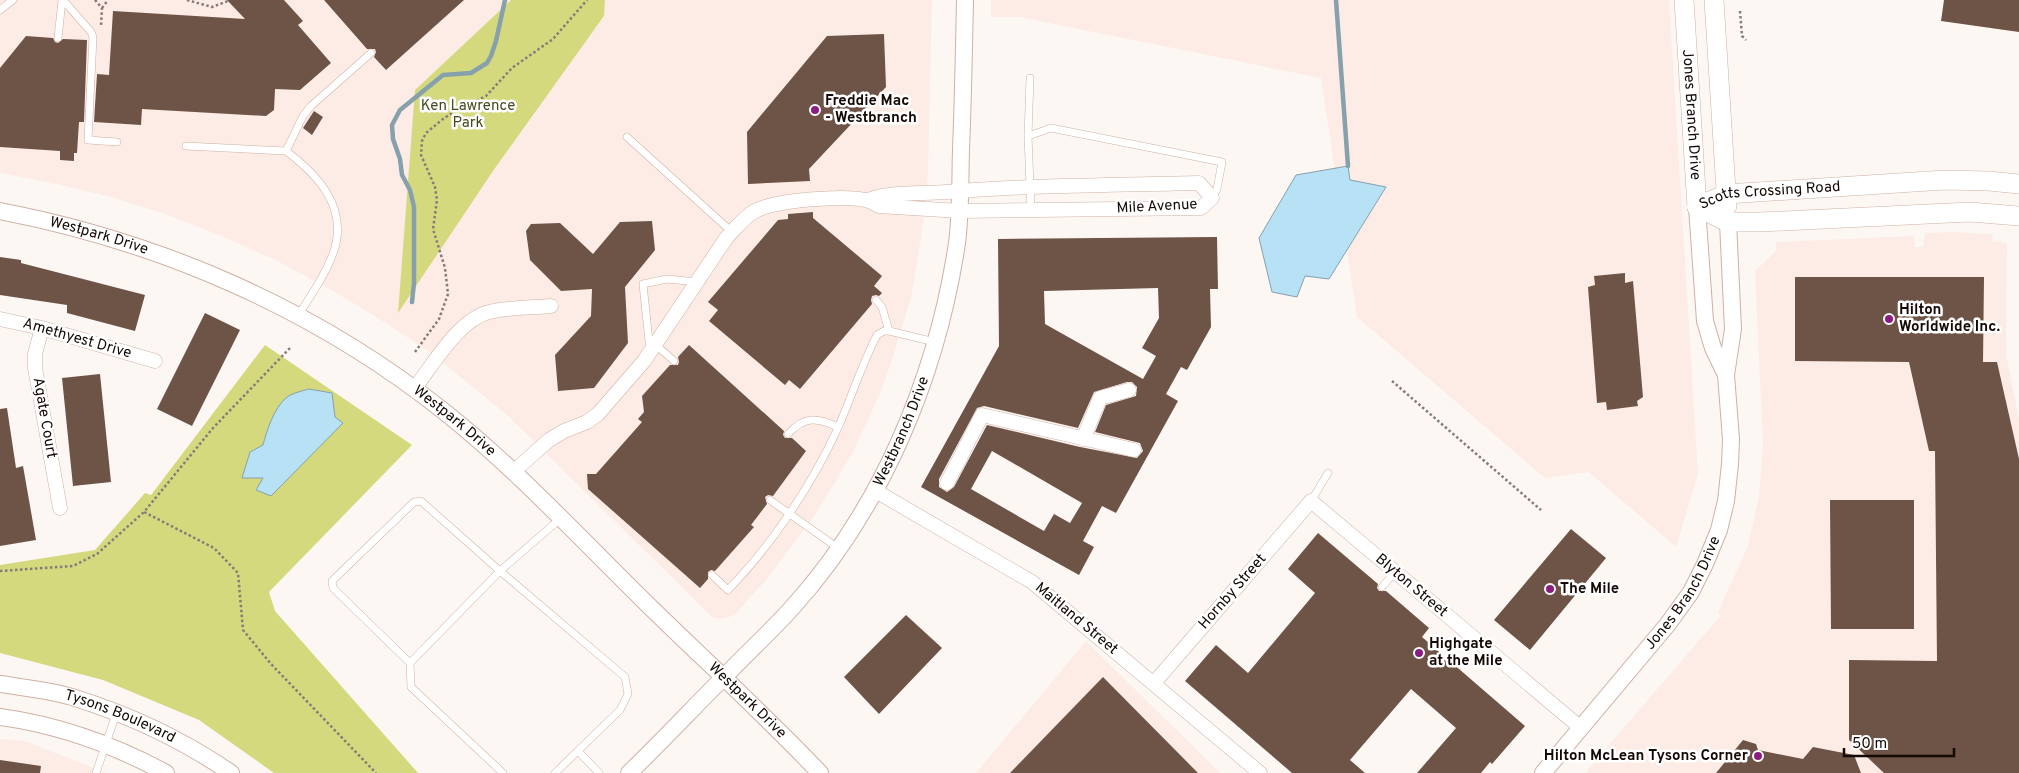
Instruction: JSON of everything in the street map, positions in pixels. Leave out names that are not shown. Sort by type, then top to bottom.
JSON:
[{"type":"main road","name":"Jones Branch Drive","points":[[1684,0],[1697,207]]},
{"type":"main road","name":"Jones Branch Drive","points":[[1714,0],[1728,222]]},
{"type":"main road","name":"Scotts Crossing Road","points":[[1697,207],[1726,194],[1945,180],[1989,180],[2019,184]]},
{"type":"main road","name":"Scotts Crossing Road","points":[[1697,207],[1728,222],[1970,212],[2019,216]]},
{"type":"street","name":"Westbranch Drive","points":[[630,773],[791,608],[838,548],[874,490],[906,424],[920,391],[936,342],[948,294],[960,211],[965,0]]},
{"type":"street","name":"Mile Avenue","points":[[1199,183],[1212,198],[1201,208],[960,211],[879,206],[868,200],[883,194],[960,191],[992,187],[1199,183]]},
{"type":"street","points":[[513,472],[549,440],[564,431],[587,422],[598,414],[635,373],[653,349],[732,232],[744,219],[755,211],[776,204],[847,198],[868,200]]},
{"type":"street","name":"Jones Branch Drive","points":[[1697,207],[1705,321],[1713,348],[1726,375]]},
{"type":"street","name":"Westpark Drive","points":[[0,211],[71,226],[122,241],[173,259],[239,286],[347,344],[414,389],[460,425],[513,472],[820,773]]},
{"type":"street","name":"Jones Branch Drive","points":[[1543,773],[1668,624],[1691,592],[1706,564],[1719,530],[1726,501],[1731,439],[1726,375],[1733,330],[1728,222]]},
{"type":"street","points":[[414,389],[462,328],[478,317],[489,312],[551,306]]},
{"type":"street","name":"Amethyest Drive","points":[[0,319],[42,328],[154,361]]},
{"type":"street","name":"Agate Court","points":[[42,328],[35,354],[35,368],[60,508]]},
{"type":"street","points":[[1083,439],[1100,398],[1129,390]]},
{"type":"street","points":[[947,482],[982,415],[1134,450]]},
{"type":"street","name":"Maitland Street","points":[[874,490],[1032,582],[1260,773]]},
{"type":"street","name":"Blyton Street","points":[[1311,501],[1581,728]]},
{"type":"street","name":"Hornby Street","points":[[1154,683],[1311,501]]},
{"type":"street","name":"Tysons Boulevard","points":[[0,684],[71,697],[116,714],[190,747],[231,773]]},
{"type":"street","name":"Tysons Boulevard","points":[[0,718],[30,721],[82,736],[104,752],[131,755],[166,773]]},
{"type":"lane","points":[[0,10],[13,0]]},
{"type":"lane","points":[[58,38],[62,0]]},
{"type":"lane","points":[[62,0],[93,36],[88,140],[117,142]]},
{"type":"lane","points":[[286,151],[303,116],[311,106],[371,53]]},
{"type":"lane","points":[[1030,78],[1028,136],[1031,210]]},
{"type":"lane","points":[[1028,136],[1051,128],[1222,162],[1217,189],[1212,198]]},
{"type":"lane","points":[[627,137],[732,232]]},
{"type":"lane","points":[[186,146],[286,151],[303,163],[325,187],[335,215],[337,232],[334,250],[326,270],[298,316]]},
{"type":"lane","points":[[674,361],[653,349],[643,284],[667,280],[698,282]]},
{"type":"lane","points":[[876,300],[882,307],[889,331]]},
{"type":"lane","points":[[712,575],[728,590],[753,562],[790,513],[838,427],[877,335],[884,331],[889,331],[936,342]]},
{"type":"lane","points":[[788,434],[796,426],[812,419],[826,421],[838,427]]},
{"type":"lane","points":[[1311,501],[1328,472]]},
{"type":"lane","points":[[770,500],[838,548]]},
{"type":"lane","points":[[503,773],[411,687],[410,663],[333,588],[332,581],[414,502],[422,501],[500,571],[625,677],[628,694],[620,710],[555,773]]},
{"type":"lane","points":[[410,663],[500,571],[560,519]]},
{"type":"lane","points":[[1382,588],[1395,572]]},
{"type":"lane","points":[[96,773],[116,714]]},
{"type":"lane","points":[[578,751],[599,773]]},
{"type":"lane","points":[[102,773],[104,752]]},
{"type":"path","points":[[102,8],[108,0]]},
{"type":"path","points":[[187,0],[212,7],[228,1]]},
{"type":"path","points":[[414,352],[439,318],[448,294],[445,268],[433,229],[437,200],[435,187],[421,154],[422,141],[426,133],[455,111],[486,96],[512,68],[553,39],[587,0]]},
{"type":"path","points":[[1740,11],[1742,36],[1746,40]]},
{"type":"path","points":[[0,571],[73,566],[97,554],[144,512],[213,428],[290,348]]},
{"type":"path","points":[[1392,381],[1541,510]]},
{"type":"path","points":[[144,512],[214,548],[238,573],[243,630],[271,664],[376,773]]},
{"type":"shaded area","points":[[0,0],[511,0],[415,90],[493,171],[604,16],[605,0],[932,0],[928,170],[926,201],[917,264],[911,297],[892,360],[881,391],[853,452],[815,515],[767,579],[735,614],[720,619],[713,617],[505,413],[428,351],[378,318],[328,288],[277,261],[224,237],[168,215],[111,197],[0,173]]},
{"type":"shaded area","points":[[991,0],[1669,0],[1698,474],[1676,547],[1589,472],[1545,478],[1357,317],[1321,78],[1019,17],[991,17]]},
{"type":"shaded area","points":[[1925,233],[1993,234],[1992,241],[2007,243],[2006,354],[2019,419],[2019,773],[1585,773],[1721,615],[1718,612],[1748,546],[1759,496],[1763,444],[1755,271],[1776,251],[1776,242],[1914,236],[1915,247],[1923,247]]},
{"type":"shaded area","points":[[1086,641],[1220,773],[976,773]]},
{"type":"shaded area","points":[[0,739],[25,741],[106,773],[0,773]]},
{"type":"green space","name":"Ken Lawrence Park","points":[[511,0],[605,0],[604,16],[493,171],[398,313],[415,90]]},
{"type":"green space","points":[[265,345],[412,445],[269,592],[275,611],[418,773],[274,773],[199,720],[103,680],[0,653],[0,565],[95,550],[145,493],[151,495]]},
{"type":"water","points":[[1348,166],[1350,180],[1386,187],[1329,279],[1305,276],[1297,297],[1272,292],[1259,238],[1296,175]]},
{"type":"water","points":[[309,389],[332,393],[335,417],[343,423],[271,496],[256,490],[263,478],[242,478],[250,452],[263,445],[271,420],[282,402],[297,392]]},
{"type":"building","points":[[227,0],[284,0],[303,21],[298,25],[331,63],[300,90],[275,89],[274,110],[266,116],[142,109],[141,125],[94,122],[97,74],[109,75],[113,11],[245,19]]},
{"type":"building","points":[[324,0],[464,0],[386,70],[374,57],[375,49],[367,49]]},
{"type":"building","points":[[1944,0],[2019,0],[2019,32],[1941,21]]},
{"type":"building","name":"Freddie Mac - Westbranch","points":[[884,34],[886,87],[809,169],[810,181],[748,184],[747,132],[827,36]]},
{"type":"building","points":[[26,36],[53,38],[58,43],[63,39],[87,40],[84,122],[79,122],[77,153],[74,153],[74,161],[60,160],[60,151],[0,147],[0,68]]},
{"type":"building","points":[[314,111],[323,117],[312,135],[303,128]]},
{"type":"building","points":[[813,212],[813,218],[882,276],[874,286],[882,293],[879,296],[872,296],[872,304],[800,389],[789,380],[785,385],[709,321],[718,310],[708,302],[778,220],[788,219],[788,214]]},
{"type":"building","points":[[652,221],[655,250],[625,287],[628,343],[594,388],[558,391],[555,355],[591,316],[592,289],[561,291],[530,260],[526,231],[531,224],[560,223],[593,254],[620,222]]},
{"type":"building","points":[[1217,237],[1218,289],[1210,289],[1211,327],[1187,370],[1181,367],[1166,394],[1178,401],[1116,513],[1102,506],[1083,541],[1094,547],[1079,575],[921,487],[999,346],[998,239]],"holes":[[[1158,288],[1159,318],[1142,348],[1156,356],[1143,379],[1045,324],[1044,291]],[[1127,382],[1132,382],[1137,387],[1136,396],[1106,405],[1095,432],[1140,443],[1143,451],[1137,458],[1080,447],[987,425],[954,487],[947,492],[939,487],[939,479],[977,408],[984,406],[1078,428],[1094,392]],[[992,451],[1082,503],[1070,523],[1054,514],[1044,531],[971,489]]]},
{"type":"building","points":[[0,257],[21,260],[21,263],[145,295],[135,331],[67,313],[67,305],[0,295]]},
{"type":"building","points":[[1625,273],[1625,283],[1633,281],[1643,397],[1637,401],[1638,406],[1607,410],[1606,402],[1597,403],[1588,287],[1595,285],[1594,276]]},
{"type":"building","points":[[1795,277],[1984,277],[1983,362],[1997,362],[2019,459],[2019,773],[1884,773],[1849,740],[1849,660],[1937,661],[1935,451],[1929,451],[1909,362],[1795,361]]},
{"type":"building","points":[[205,313],[240,330],[192,426],[157,409]]},
{"type":"building","points":[[689,345],[784,431],[783,435],[785,438],[792,438],[806,451],[773,496],[768,495],[765,497],[767,504],[751,525],[754,527],[715,571],[711,570],[708,572],[708,579],[700,588],[588,489],[587,474],[596,474],[642,422],[638,419],[644,412],[642,396],[670,365],[678,365],[678,357]]},
{"type":"building","points":[[100,374],[111,482],[73,486],[62,378]]},
{"type":"building","points":[[7,408],[16,468],[23,466],[36,540],[0,546],[0,409]]},
{"type":"building","points":[[1830,500],[1914,500],[1914,629],[1831,629]]},
{"type":"building","name":"The Mile","points":[[1571,529],[1606,558],[1530,650],[1494,620]]},
{"type":"building","name":"Highgate at the Mile","points":[[1318,533],[1378,584],[1377,588],[1379,591],[1386,591],[1429,628],[1422,637],[1525,726],[1492,764],[1490,762],[1481,773],[1417,773],[1456,728],[1411,689],[1350,760],[1365,773],[1292,773],[1185,681],[1216,645],[1248,673],[1315,593],[1288,569]]},
{"type":"building","points":[[906,615],[942,648],[879,714],[844,677]]},
{"type":"building","points":[[1103,677],[1198,773],[1010,773]]},
{"type":"building","name":"Hilton McLean Tysons Corner","points":[[1743,740],[1756,744],[1758,750],[1803,759],[1813,747],[1854,755],[1861,773],[1716,773]]},
{"type":"building","points":[[0,760],[41,766],[40,773],[0,773]]},
{"type":"waterway","points":[[412,302],[414,283],[414,207],[410,190],[402,175],[400,159],[393,139],[392,125],[400,110],[443,75],[471,73],[487,63],[496,41],[505,0]]},
{"type":"waterway","points":[[1336,0],[1348,166]]},
{"type":"place","name":"Freddie Mac - Westbranch","points":[[815,110]]},
{"type":"place","name":"Hilton Worldwide Inc.","points":[[1889,319]]},
{"type":"place","name":"The Mile","points":[[1550,589]]},
{"type":"place","name":"Highgate at the Mile","points":[[1419,653]]},
{"type":"place","name":"Hilton McLean Tysons Corner","points":[[1758,756]]}]
